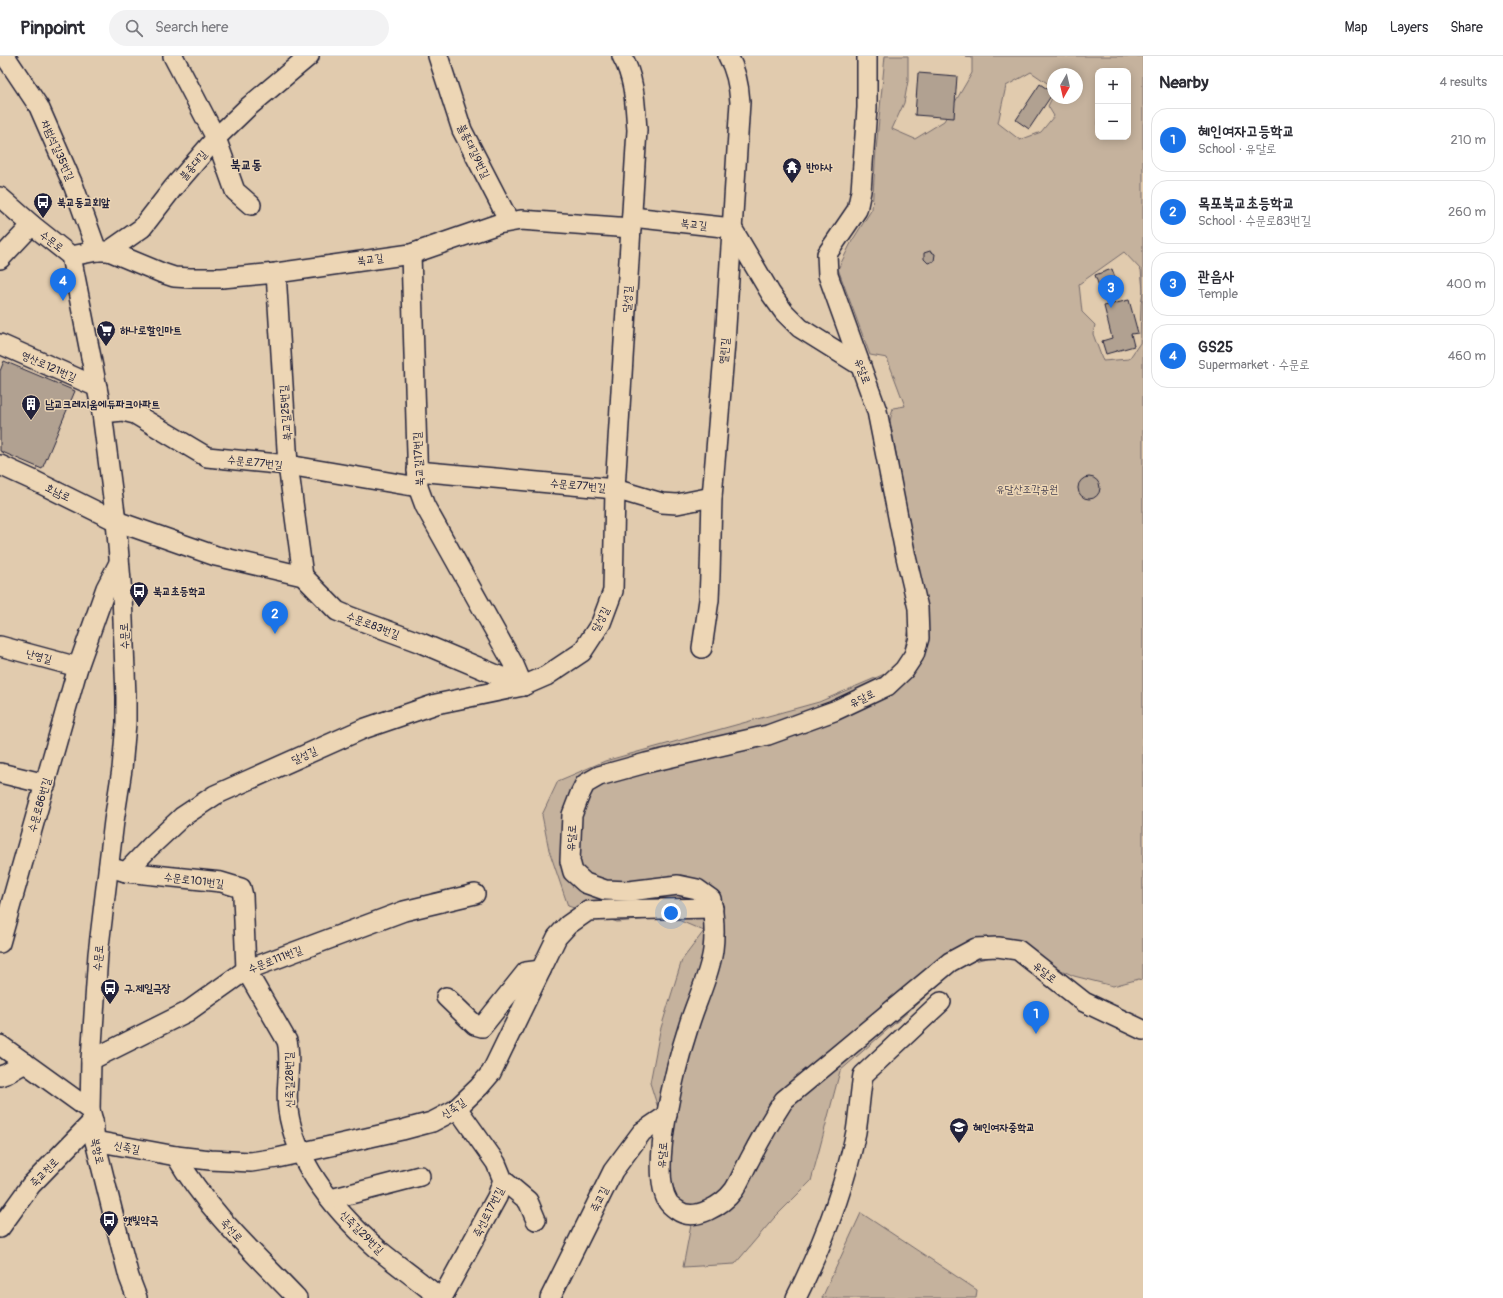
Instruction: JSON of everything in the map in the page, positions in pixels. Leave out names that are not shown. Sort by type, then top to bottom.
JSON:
[{"type":"street","name":"차범석길35번길","points":[[5,56],[42,112],[103,251]]},
{"type":"street","points":[[173,56],[216,138],[235,191],[251,205]]},
{"type":"street","name":"불종대길","points":[[71,256],[103,251],[142,228],[173,188],[216,138],[248,108],[309,56]]},
{"type":"street","name":"불종대길9번길","points":[[438,56],[462,130],[509,221]]},
{"type":"street","name":"달성길","points":[[117,870],[150,847],[182,817],[215,795],[363,728],[436,704],[523,686],[546,676],[582,652],[601,623],[614,591],[615,488],[637,130],[632,81],[627,64],[622,56]]},
{"type":"street","name":"열린길","points":[[702,648],[708,606],[712,497],[725,343],[740,102],[740,87],[732,63],[728,56]]},
{"type":"street","name":"유달로","points":[[867,56],[867,115],[861,191],[857,210],[828,254],[828,275],[877,411],[906,557],[918,608],[918,638],[914,655],[904,670],[887,686],[834,711],[768,735],[646,763],[599,776],[586,784],[580,794],[572,815],[570,861],[573,872],[585,883],[605,890],[629,891],[678,886],[697,889],[711,899],[714,915],[713,951],[689,1025],[671,1091],[661,1158],[660,1178],[668,1203],[681,1213],[690,1215],[702,1214],[719,1204],[733,1191],[784,1100],[950,962],[976,948],[998,947],[1018,950],[1084,1002],[1143,1030]]},
{"type":"street","name":"수문로","points":[[0,197],[71,256],[102,413],[116,521],[123,618],[126,724],[122,769],[114,821],[117,870],[98,954],[91,1060],[92,1116]]},
{"type":"street","name":"북교길","points":[[103,251],[174,277],[222,278],[276,273],[411,254],[509,221],[632,222],[732,228]]},
{"type":"street","points":[[0,259],[32,225]]},
{"type":"street","points":[[732,228],[771,294],[784,312],[800,328],[861,366]]},
{"type":"street","name":"북교길17번길","points":[[411,254],[418,479],[425,506],[514,665],[523,686]]},
{"type":"street","name":"북교길25번길","points":[[276,273],[288,465],[303,576]]},
{"type":"street","name":"영산로121번길","points":[[0,344],[97,387]]},
{"type":"street","name":"수문로77번길","points":[[102,413],[123,411],[135,414],[207,457],[418,479],[615,488],[662,503],[677,504],[712,497]]},
{"type":"street","name":"호남로","points":[[0,465],[35,480],[116,521]]},
{"type":"street","points":[[116,521],[216,556],[303,576]]},
{"type":"street","name":"수문로86번길","points":[[0,943],[78,667],[106,588],[119,563]]},
{"type":"street","name":"수문로83번길","points":[[303,576],[337,610],[351,617],[422,643],[523,686]]},
{"type":"street","name":"난영길","points":[[0,646],[78,667]]},
{"type":"street","points":[[0,773],[46,784]]},
{"type":"street","name":"수문로101번길","points":[[117,870],[221,882],[241,888],[244,909],[246,970]]},
{"type":"street","name":"수문로111번길","points":[[91,1060],[187,1012],[246,970],[404,911],[475,894]]},
{"type":"street","name":"신죽길","points":[[95,1141],[176,1156],[210,1160],[251,1162],[300,1153],[432,1122],[457,1108],[491,1073],[557,936],[568,925],[588,911],[712,908]]},
{"type":"street","name":"신죽길28번길","points":[[246,970],[284,1036],[288,1046],[288,1110],[294,1136],[300,1153]]},
{"type":"street","points":[[446,997],[475,1024],[482,1027],[526,972],[541,970]]},
{"type":"street","points":[[796,1298],[812,1268],[845,1174],[856,1132],[863,1075],[940,1002]]},
{"type":"street","points":[[0,1045],[92,1116]]},
{"type":"street","points":[[0,1076],[25,1063]]},
{"type":"street","name":"죽선로17번길","points":[[442,1298],[497,1197],[503,1180],[496,1163],[457,1108]]},
{"type":"street","name":"북항로","points":[[92,1116],[95,1141],[129,1277],[137,1298]]},
{"type":"street","name":"죽교천로","points":[[0,1228],[31,1185],[92,1116]]},
{"type":"street","name":"죽교길","points":[[550,1298],[613,1171],[642,1132],[667,1116]]},
{"type":"street","name":"신죽길29번길","points":[[300,1153],[311,1172],[349,1221],[379,1249],[422,1285],[434,1291],[437,1298]]},
{"type":"street","name":"죽선로","points":[[176,1156],[195,1187],[230,1228],[297,1298]]},
{"type":"street","points":[[331,1199],[420,1176]]},
{"type":"street","points":[[503,1180],[528,1202],[536,1220]]},
{"type":"green space","name":"유달산조각공원","points":[[885,56],[908,56],[908,81],[904,103],[892,129],[915,139],[944,121],[972,73],[972,57],[965,56],[1143,56],[1143,290],[1143,980],[1139,979],[1113,986],[1074,976],[1018,950],[963,964],[840,1071],[811,1181],[774,1218],[735,1264],[683,1267],[691,1225],[656,1189],[665,1130],[650,1083],[660,1031],[682,960],[704,931],[671,917],[617,922],[568,906],[549,850],[542,815],[558,781],[605,761],[819,702],[901,667],[912,614],[901,480],[890,421],[893,408],[905,406],[887,358],[870,355],[838,269],[852,241],[872,209]],"holes":[[[1047,68],[1083,68],[1083,104],[1049,104],[1048,106],[1054,116],[1041,132],[1020,140],[998,123],[1006,86],[1031,72],[1047,83]],[[1124,252],[1141,270],[1143,290],[1141,304],[1140,343],[1129,359],[1103,361],[1093,334],[1095,325],[1082,312],[1079,284]]]},
{"type":"green space","points":[[861,1213],[977,1290],[976,1298],[822,1298]]},
{"type":"building","points":[[918,73],[957,76],[954,118],[915,115]]},
{"type":"building","points":[[1040,84],[1047,89],[1047,102],[1029,129],[1016,120]]},
{"type":"building","points":[[930,251],[935,254],[934,261],[928,263],[924,259],[924,253]]},
{"type":"building","points":[[1112,269],[1121,294],[1109,298],[1105,287],[1100,289],[1095,275]]},
{"type":"building","points":[[1129,300],[1138,333],[1131,334],[1134,346],[1106,354],[1102,341],[1112,338],[1104,306]]},
{"type":"building","name":"남교크레지움에듀파크아파트","points":[[4,361],[75,391],[42,469],[0,451],[0,371]]},
{"type":"building","points":[[1089,477],[1097,480],[1100,488],[1097,496],[1089,499],[1081,496],[1078,488],[1081,480]]},
{"type":"place","name":"반야사","points":[[792,184]]},
{"type":"place","name":"북교동교회앞","points":[[43,219]]},
{"type":"place","name":"GS25","points":[[63,301]]},
{"type":"place","name":"관음사","points":[[1111,308]]},
{"type":"place","name":"하나로할인마트","points":[[106,347]]},
{"type":"place","name":"남교크레지움에듀파크아파트","points":[[31,421]]},
{"type":"place","name":"북교초등학교","points":[[139,608]]},
{"type":"place","name":"목포북교초등학교","points":[[275,634]]},
{"type":"place","name":"구.제일극장","points":[[110,1005]]},
{"type":"place","name":"혜인여자고등학교","points":[[1036,1034]]},
{"type":"place","name":"혜인여자중학교","points":[[959,1144]]},
{"type":"place","name":"햇빛약국","points":[[109,1237]]},
{"type":"district","name":"북교동","points":[[246,164]]}]
